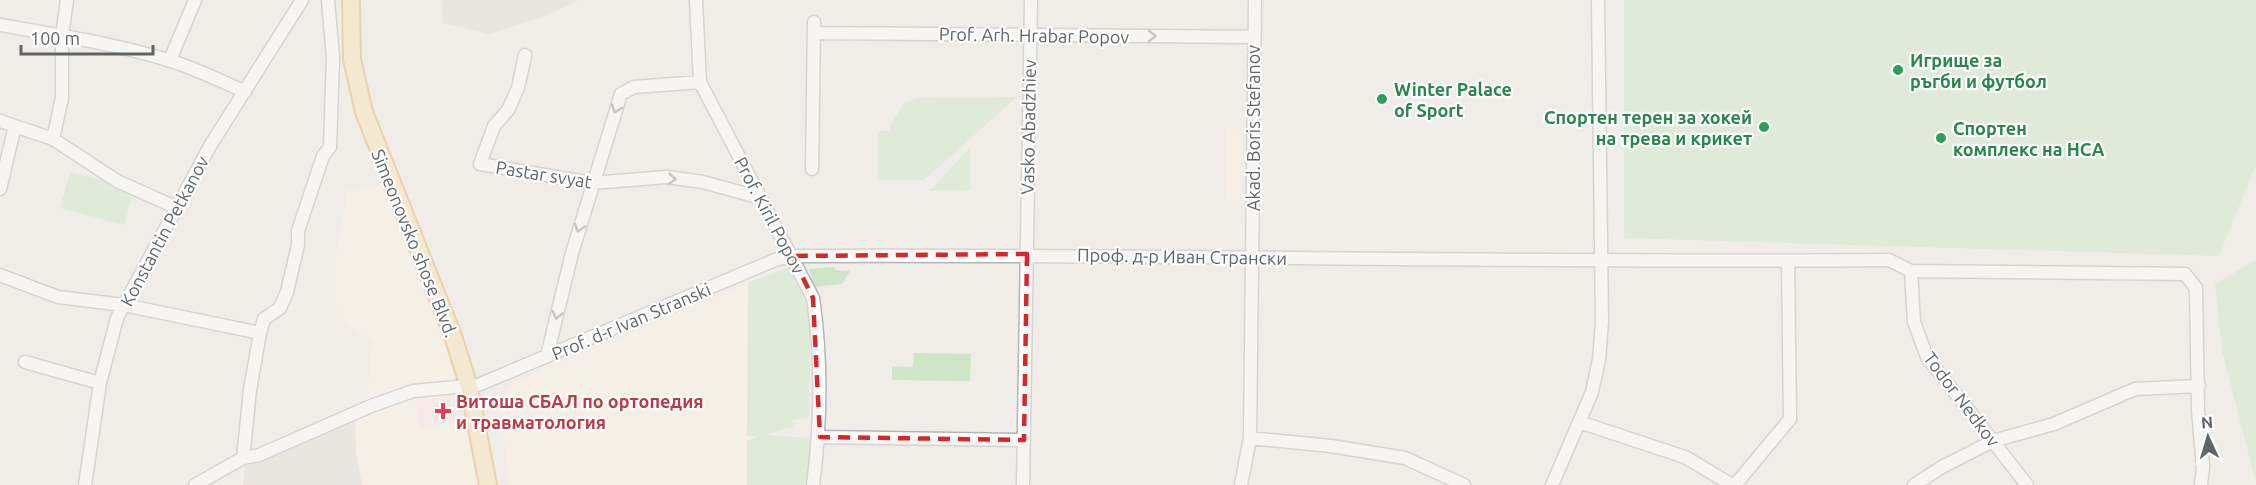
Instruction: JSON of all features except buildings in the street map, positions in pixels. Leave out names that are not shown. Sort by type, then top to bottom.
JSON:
[{"type":"main road","name":"Simeonovsko shose Blvd.","points":[[351,0],[352,59],[364,112],[474,386],[488,485]]},
{"type":"main road","name":"Simeonovsko shose Blvd.","points":[[362,0],[362,54],[373,107],[474,386],[498,485]]},
{"type":"street","points":[[52,139],[62,99],[63,36],[67,0]]},
{"type":"street","points":[[170,60],[195,0]]},
{"type":"street","name":"Konstantin Petkanov","points":[[85,485],[100,383],[111,338],[124,305],[175,207],[303,0]]},
{"type":"street","points":[[251,457],[250,390],[260,333],[264,319],[280,308],[287,292],[298,245],[298,231],[323,156],[330,147],[333,57],[328,0]]},
{"type":"street","name":"Prof. Kiril Popov","points":[[696,0],[700,82],[813,298],[818,333],[819,437],[813,485]]},
{"type":"street","name":"Vasko Abadzhiev","points":[[1023,485],[1031,0]]},
{"type":"street","name":"Akad. Boris Stefanov","points":[[1241,485],[1250,438],[1255,0]]},
{"type":"street","points":[[1552,485],[1592,392],[1599,360],[1602,260],[1598,0]]},
{"type":"street","points":[[0,25],[63,36],[170,60],[245,92]]},
{"type":"street","name":"Prof. Arh. Hrabar Popov","points":[[813,169],[814,28],[1030,35],[1254,37]]},
{"type":"street","name":"Pastar svyat","points":[[525,55],[518,88],[508,110],[494,126],[480,164],[592,183],[667,177],[703,182],[761,198]]},
{"type":"street","points":[[547,357],[592,183],[618,102],[627,89],[700,82]]},
{"type":"street","points":[[0,121],[52,139],[117,181],[175,207]]},
{"type":"street","points":[[0,189],[15,126]]},
{"type":"street","name":"Проф. д-р Иван Странски","points":[[792,256],[1027,254],[1602,260],[1889,260],[1911,271]]},
{"type":"street","name":"Prof. d-r Ivan Stranski","points":[[474,386],[775,260],[792,256]]},
{"type":"street","points":[[1579,422],[1685,457],[1734,485],[1790,419],[1788,261]]},
{"type":"street","points":[[1911,271],[2185,274],[2196,288],[2203,467],[2201,485]]},
{"type":"street","name":"Todor Nedkov","points":[[1911,271],[1914,322],[1922,347],[1935,370],[2027,485]]},
{"type":"street","points":[[0,275],[58,297],[124,305],[260,333]]},
{"type":"street","points":[[25,362],[100,383]]},
{"type":"street","points":[[195,485],[251,457],[404,394],[428,388],[474,386]]},
{"type":"street","points":[[1914,485],[1942,467],[1994,441],[2054,424],[2135,389],[2199,386]]},
{"type":"street","points":[[819,437],[1024,440]]},
{"type":"street","points":[[1250,438],[1331,446],[1405,458],[1464,485]]},
{"type":"highlighted area","points":[[1027,254],[1024,440],[820,437],[813,298],[792,256]]},
{"type":"shaded area","points":[[442,0],[579,0],[548,15],[489,34],[443,23]]},
{"type":"shaded area","points":[[1227,129],[1241,129],[1240,200],[1226,200]]},
{"type":"shaded area","points":[[383,186],[459,371],[472,422],[478,485],[240,485],[243,458],[366,408],[372,341],[337,319],[335,260],[348,190]]},
{"type":"shaded area","points":[[748,283],[747,485],[509,485],[500,397],[517,381]]},
{"type":"shaded area","name":"Витоша СБАЛ по ортопедия и травматология","points":[[465,395],[470,420],[420,428],[416,401]]},
{"type":"shaded area","points":[[355,414],[356,454],[362,485],[243,485],[245,461]]},
{"type":"green space","name":"Спортен комплекс на НСА","points":[[1624,0],[2256,0],[2256,165],[2219,256],[1624,238]]},
{"type":"green space","points":[[1017,97],[924,180],[877,180],[878,131],[890,131],[891,123],[905,102],[918,98]]},
{"type":"green space","points":[[970,148],[971,190],[929,191]]},
{"type":"green space","points":[[70,172],[106,181],[132,197],[124,225],[60,208]]},
{"type":"green space","points":[[2256,260],[2255,479],[2222,351],[2215,284]]},
{"type":"green space","points":[[791,266],[802,288],[811,318],[809,418],[792,420],[794,429],[788,428],[765,435],[812,438],[811,485],[747,485],[747,441],[761,435],[747,436],[748,283]]},
{"type":"green space","points":[[835,267],[835,270],[850,271],[842,284],[814,287],[809,269]]},
{"type":"green space","points":[[914,353],[971,354],[970,381],[892,380],[892,366],[913,367]]},
{"type":"place","name":"Игрище за ръгби и футбол","points":[[1898,70]]},
{"type":"place","name":"Winter Palace of Sport","points":[[1382,99]]},
{"type":"place","name":"Спортен терен за хокей на трева и крикет","points":[[1764,127]]},
{"type":"place","name":"Спортен комплекс на НСА","points":[[1941,138]]},
{"type":"place","name":"Витоша СБАЛ по ортопедия и травматология","points":[[443,411]]}]
